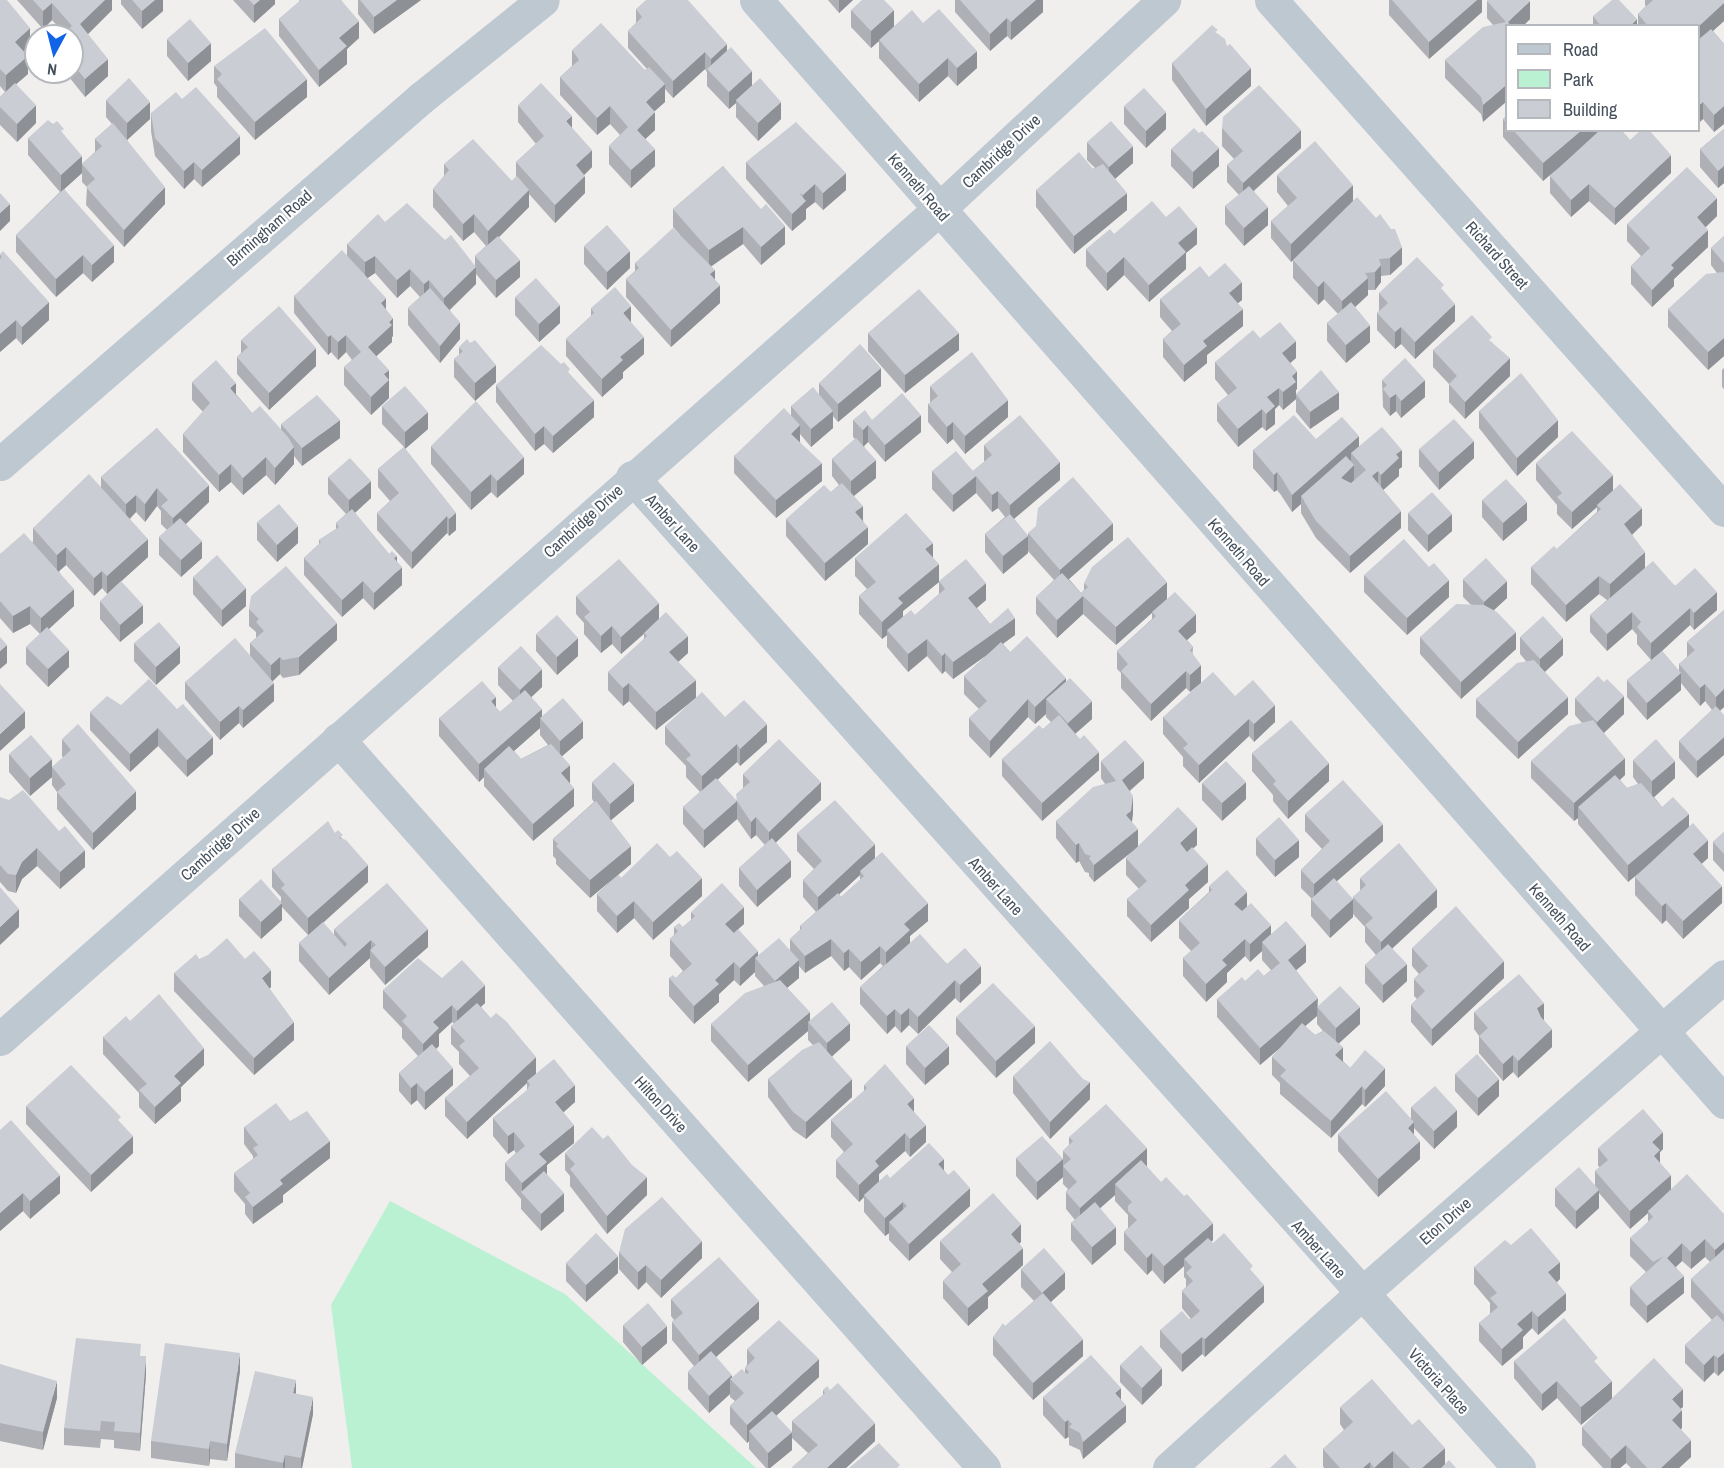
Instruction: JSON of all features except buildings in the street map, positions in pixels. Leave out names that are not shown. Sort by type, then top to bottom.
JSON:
[{"type":"street","name":"Birmingham Road","points":[[0,464],[412,105],[543,0]]},
{"type":"street","name":"Kenneth Road","points":[[756,0],[938,210],[1724,1102]]},
{"type":"street","name":"Cambridge Drive","points":[[0,1039],[632,477],[938,210],[1164,0]]},
{"type":"street","name":"Richard Street","points":[[1271,0],[1724,510]]},
{"type":"street","name":"Amber Lane","points":[[632,477],[1360,1295]]},
{"type":"street","name":"Hilton Drive","points":[[338,739],[984,1468]]},
{"type":"street","name":"Eton Drive","points":[[1169,1468],[1360,1295],[1662,1034],[1724,976]]},
{"type":"street","name":"Victoria Place","points":[[1360,1295],[1519,1468]]},
{"type":"green space","points":[[390,1201],[565,1294],[756,1468],[352,1468],[331,1305]]}]
